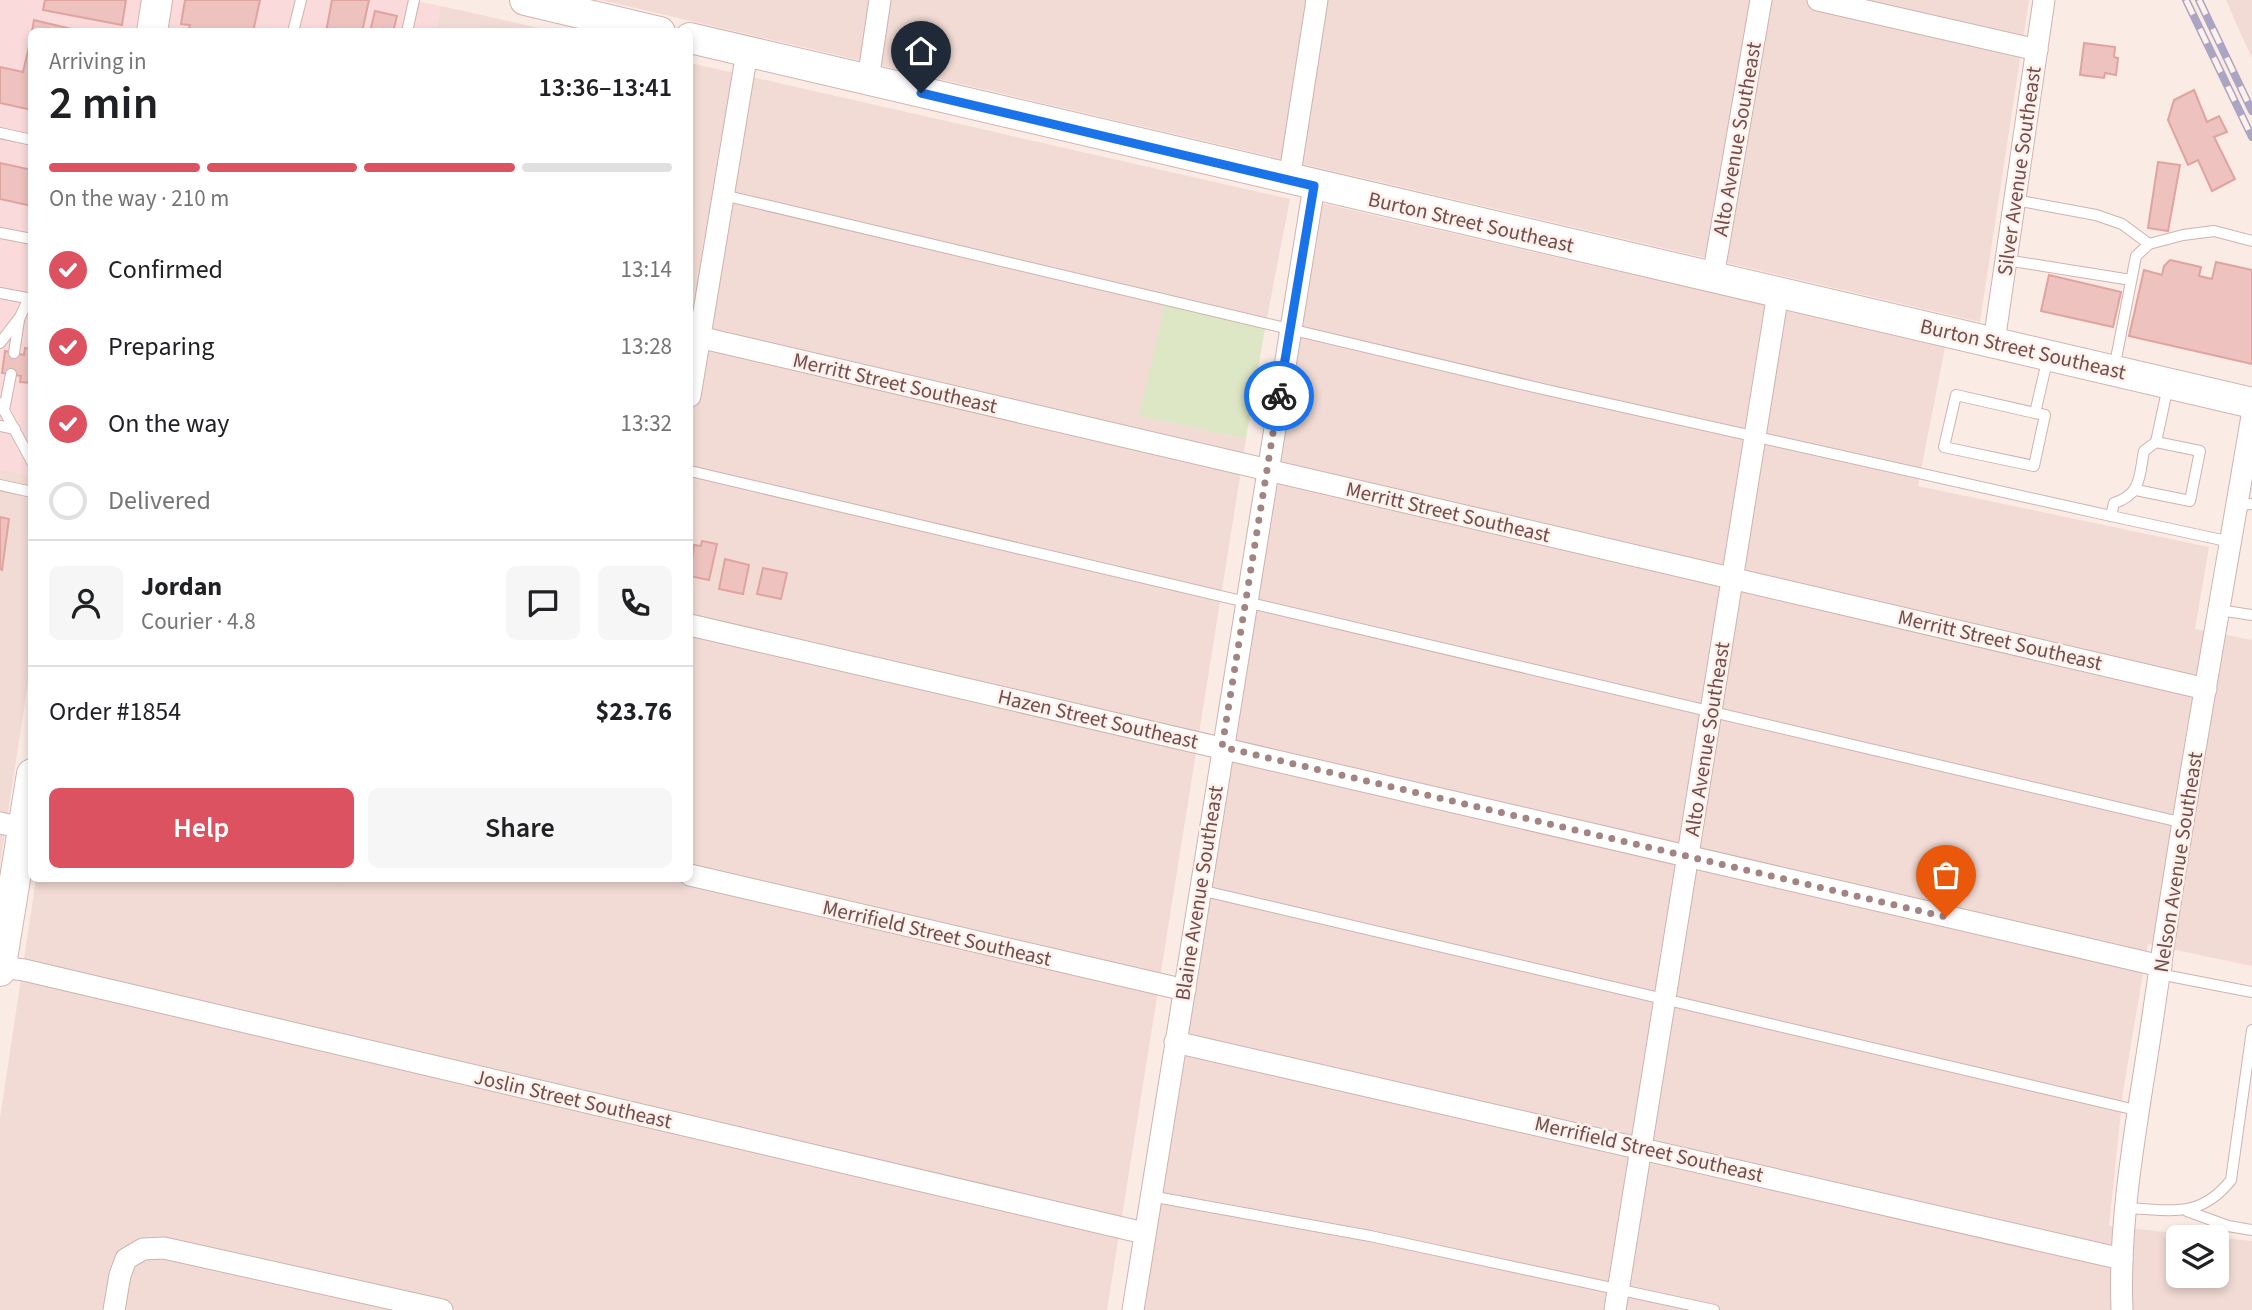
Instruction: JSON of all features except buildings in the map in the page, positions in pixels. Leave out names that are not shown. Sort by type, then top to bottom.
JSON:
[{"type":"main road","points":[[153,28],[157,0]]},
{"type":"main road","points":[[525,0],[643,28]]},
{"type":"main road","name":"Burton Street Southeast","points":[[693,39],[1301,183],[2252,403]]},
{"type":"main road","points":[[0,969],[12,826],[28,784]]},
{"type":"street","points":[[869,80],[880,0]]},
{"type":"street","name":"Blaine Avenue Southeast","points":[[1133,1310],[1290,328],[1317,0]]},
{"type":"street","name":"Alto Avenue Southeast","points":[[1713,278],[1761,0]]},
{"type":"street","points":[[1818,0],[2037,50]]},
{"type":"street","name":"Silver Avenue Southeast","points":[[1994,342],[2044,0]]},
{"type":"street","points":[[694,336],[723,195],[747,52]]},
{"type":"street","name":"Alto Avenue Southeast","points":[[1615,1310],[1778,293]]},
{"type":"street","name":"Merritt Street Southeast","points":[[694,336],[2206,689]]},
{"type":"street","name":"Nelson Avenue Southeast","points":[[2122,1310],[2122,1259],[2127,1208],[2160,970],[2231,542],[2245,504],[2252,416]]},
{"type":"street","name":"Hazen Street Southeast","points":[[693,626],[1222,747],[2160,970]]},
{"type":"street","name":"Merrifield Street Southeast","points":[[693,876],[1185,990]]},
{"type":"street","name":"Joslin Street Southeast","points":[[0,969],[37,973],[1144,1233]]},
{"type":"street","name":"Merrifield Street Southeast","points":[[1175,1042],[2122,1259]]},
{"type":"street","points":[[114,1310],[120,1275],[126,1259],[143,1249],[164,1248],[442,1310]]},
{"type":"lane","points":[[294,28],[301,0]]},
{"type":"lane","points":[[408,28],[414,0]]},
{"type":"lane","points":[[0,133],[28,139]]},
{"type":"lane","points":[[723,195],[1587,399],[2231,542]]},
{"type":"lane","points":[[2015,200],[2096,215],[2122,224],[2149,244]]},
{"type":"lane","points":[[2114,370],[2136,256],[2149,244],[2183,235],[2214,231],[2252,241]]},
{"type":"lane","points":[[0,233],[28,238]]},
{"type":"lane","points":[[2006,260],[2131,280]]},
{"type":"lane","points":[[0,293],[28,299]]},
{"type":"lane","points":[[0,344],[28,303]]},
{"type":"lane","points":[[14,353],[20,317]]},
{"type":"lane","points":[[2035,413],[2048,355]]},
{"type":"lane","points":[[11,374],[2,406],[28,454]]},
{"type":"lane","points":[[2111,516],[2114,503],[2126,499],[2136,491],[2144,451],[2156,442],[2169,383]]},
{"type":"lane","points":[[1956,396],[2035,413],[2045,415],[2034,466],[1944,447],[1956,396]]},
{"type":"lane","points":[[0,426],[15,429]]},
{"type":"lane","points":[[2136,491],[2190,501],[2200,451],[2156,442]]},
{"type":"lane","points":[[693,472],[2184,823]]},
{"type":"lane","points":[[0,485],[28,491]]},
{"type":"lane","points":[[2219,611],[2252,615]]},
{"type":"lane","points":[[1200,890],[2140,1111]]},
{"type":"lane","points":[[2160,970],[2252,992]]},
{"type":"lane","points":[[2127,1208],[2187,1210],[2203,1205],[2219,1195],[2231,1180],[2252,1030]]},
{"type":"lane","points":[[1150,1196],[1370,1236],[1714,1310]]},
{"type":"lane","points":[[2187,1210],[2228,1226],[2252,1230]]},
{"type":"shaded area","points":[[0,0],[411,0],[441,6],[436,28],[28,28],[28,475],[0,469]]},
{"type":"shaded area","points":[[601,0],[2029,0],[1980,322]]},
{"type":"shaded area","points":[[2226,0],[2252,0],[2252,58],[2240,32]]},
{"type":"shaded area","points":[[441,6],[539,28],[436,28]]},
{"type":"shaded area","points":[[693,64],[1290,199],[1265,328],[1140,416],[1246,439],[1107,1310],[0,1310],[0,1118],[36,882],[693,882]]},
{"type":"shaded area","points":[[1321,203],[1945,347],[1918,486],[2209,547],[2195,629],[2252,640],[2252,966],[2148,944],[2123,1092],[2109,1226],[2166,1232],[2166,1288],[2229,1288],[2229,1238],[2252,1241],[2252,1310],[1136,1310]]},
{"type":"shaded area","points":[[0,469],[28,475],[28,683],[0,865]]},
{"type":"green space","points":[[1165,303],[1265,328],[1246,439],[1139,416]]},
{"type":"railway","points":[[2186,0],[2252,137]]},
{"type":"railway","points":[[2199,0],[2252,111]]},
{"type":"way so far","points":[[1279,396],[1222,747],[1946,917]]},
{"type":"route","points":[[921,93],[1314,186],[1279,396]]}]
